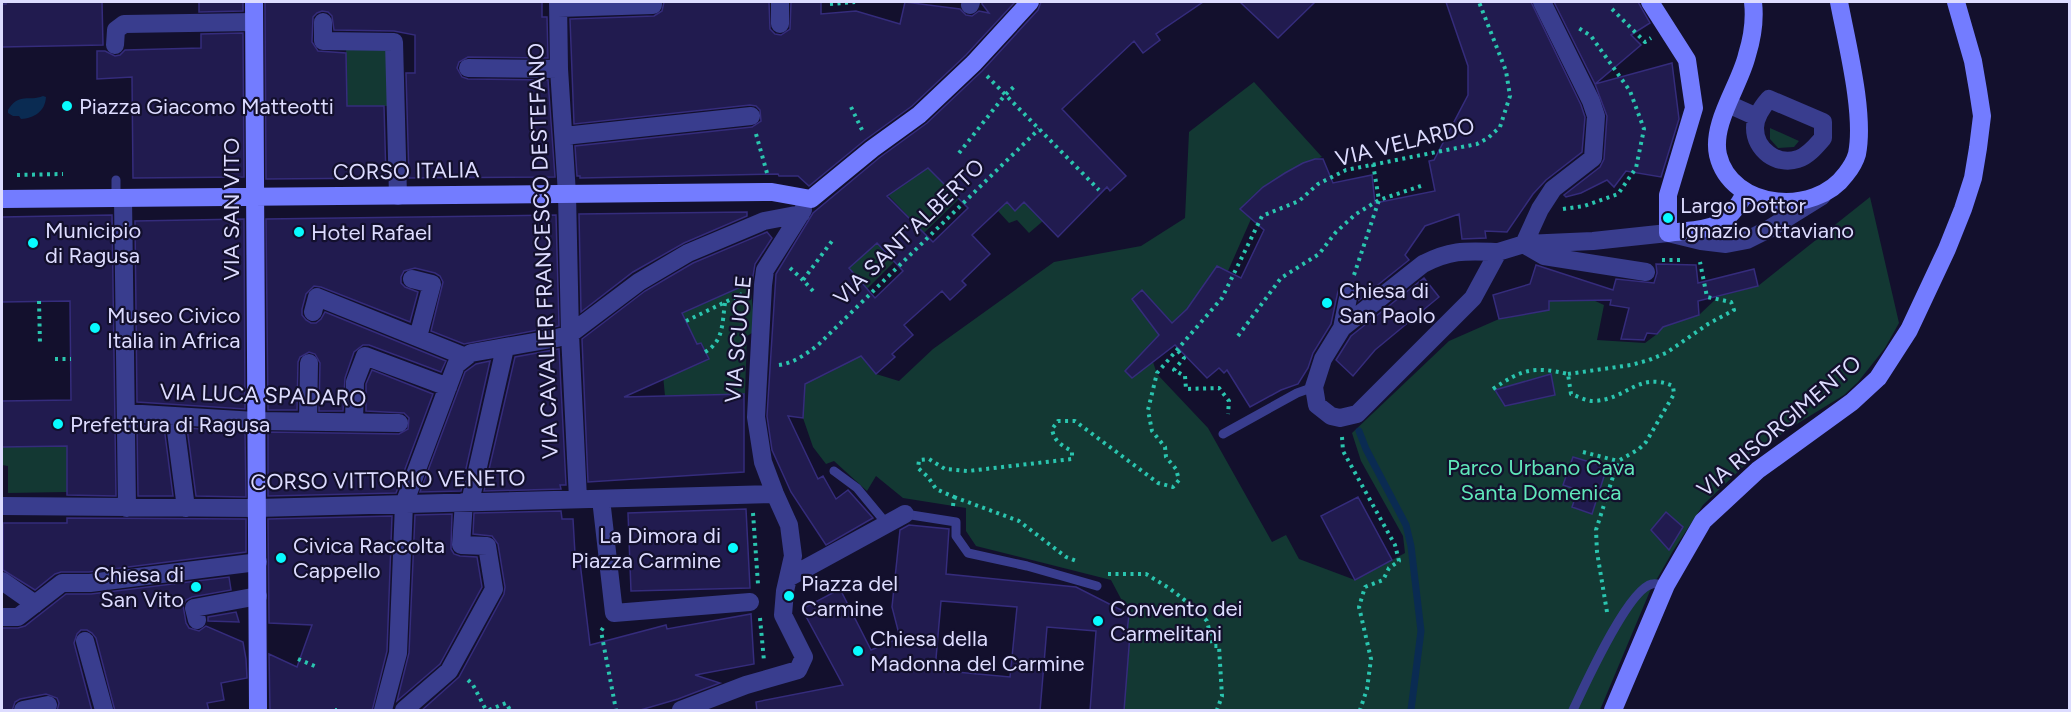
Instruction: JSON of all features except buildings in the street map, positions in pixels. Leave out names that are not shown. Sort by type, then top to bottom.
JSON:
[{"type":"street","name":"VIA SAN VITO","points":[[254,2],[258,711]]},
{"type":"street","points":[[558,5],[653,4],[653,2]]},
{"type":"street","points":[[780,2],[780,24]]},
{"type":"street","points":[[811,199],[872,149],[919,115],[974,63],[1030,2]]},
{"type":"street","points":[[1524,244],[1540,209],[1553,189],[1593,158],[1596,117],[1591,101],[1542,2]]},
{"type":"street","points":[[1650,2],[1687,60],[1694,108],[1668,195],[1668,233]]},
{"type":"street","points":[[1753,2],[1754,13],[1747,56],[1718,132],[1718,153],[1724,169],[1734,183],[1746,192],[1770,201],[1790,202],[1805,201],[1823,195]]},
{"type":"street","points":[[1668,233],[1726,244],[1747,240],[1769,229],[1840,184],[1857,156],[1859,135],[1857,104],[1839,2]]},
{"type":"street","name":"VIA RISORGIMENTO","points":[[1613,711],[1666,585],[1703,521],[1758,470],[1852,402],[1878,378],[1909,330],[1963,209],[1973,178],[1978,148],[1982,116],[1973,61],[1956,2]]},
{"type":"street","name":"VIA CAVALIER FRANCESCO DESTEFANO","points":[[558,5],[578,500]]},
{"type":"street","points":[[115,45],[116,30],[124,24],[254,22]]},
{"type":"street","points":[[323,22],[323,40],[394,42],[399,196]]},
{"type":"street","points":[[468,68],[559,69]]},
{"type":"street","points":[[1728,104],[1757,117]]},
{"type":"street","points":[[564,136],[751,116]]},
{"type":"street","points":[[118,192],[127,508]]},
{"type":"street","name":"CORSO ITALIA","points":[[2,199],[118,192],[255,197],[772,192],[811,199]]},
{"type":"street","points":[[1498,252],[1473,298],[1357,414],[1340,418],[1323,412],[1317,405],[1314,387],[1323,359],[1342,328],[1423,264],[1438,256],[1460,250],[1498,252],[1524,244],[1593,241],[1712,228],[1725,221],[1736,209],[1746,192]]},
{"type":"street","name":"VIA SCUOLE","points":[[681,711],[771,677],[786,675],[798,670],[804,657],[783,615],[785,591],[793,556],[789,525],[764,462],[756,417],[765,270],[811,199]]},
{"type":"street","points":[[383,711],[398,653],[404,504],[456,365],[471,353],[570,334],[639,282],[688,253],[764,221],[801,214]]},
{"type":"street","points":[[1524,244],[1544,256],[1646,272]]},
{"type":"street","points":[[411,279],[432,284],[418,337]]},
{"type":"street","points":[[1342,328],[1348,292]]},
{"type":"street","points":[[312,312],[317,297],[466,357]]},
{"type":"street","points":[[404,711],[449,671],[494,589],[487,546],[461,545],[467,502],[505,348]]},
{"type":"street","points":[[354,422],[355,382],[365,356],[448,387]]},
{"type":"street","points":[[308,421],[309,363]]},
{"type":"street","name":"VIA LUCA SPADARO","points":[[126,413],[257,421],[399,423]]},
{"type":"street","points":[[174,416],[186,508]]},
{"type":"street","name":"CORSO VITTORIO VENETO","points":[[2,506],[257,508],[775,494]]},
{"type":"street","points":[[601,499],[614,613],[756,601]]},
{"type":"street","points":[[788,578],[905,514]]},
{"type":"street","points":[[2,617],[18,617],[62,583],[90,583],[258,562]]},
{"type":"street","points":[[2,581],[34,604]]},
{"type":"street","points":[[197,620],[194,608],[258,596]]},
{"type":"street","points":[[85,641],[104,711]]},
{"type":"street","points":[[23,711],[48,705]]},
{"type":"lane","points":[[1223,435],[1297,393],[1314,387]]},
{"type":"lane","points":[[834,471],[857,488],[886,523]]},
{"type":"lane","points":[[905,514],[956,522],[956,536],[968,553],[1027,566],[1098,586]]},
{"type":"lane","points":[[1573,711],[1610,634],[1640,591],[1651,584],[1666,585]]},
{"type":"path","points":[[830,3],[855,2]]},
{"type":"path","name":"VIA VELARDO","points":[[954,497],[936,489],[918,468],[919,460],[929,459],[945,469],[969,471],[1072,459],[1072,451],[1060,445],[1053,437],[1052,429],[1058,421],[1075,421],[1158,483],[1173,487],[1179,480],[1176,469],[1166,457],[1165,447],[1152,431],[1148,410],[1157,374],[1222,298],[1262,216],[1299,201],[1318,184],[1346,170],[1477,144],[1500,127],[1510,96],[1506,71],[1479,2]]},
{"type":"path","points":[[1612,9],[1645,42],[1667,28]]},
{"type":"path","points":[[1540,209],[1558,210],[1584,206],[1618,194],[1636,168],[1644,129],[1630,91],[1591,36],[1572,24]]},
{"type":"path","points":[[974,63],[1100,190]]},
{"type":"path","points":[[959,153],[1005,95],[1016,85]]},
{"type":"path","points":[[851,106],[872,149]]},
{"type":"path","points":[[751,116],[772,192]]},
{"type":"path","name":"VIA SANT'ALBERTO","points":[[801,357],[818,345],[1039,129]]},
{"type":"path","points":[[1348,292],[1379,200],[1373,164]]},
{"type":"path","points":[[17,175],[63,174]]},
{"type":"path","points":[[1238,336],[1281,278],[1319,254],[1336,232],[1356,214],[1379,200],[1424,185]]},
{"type":"path","points":[[813,291],[803,280],[832,241]]},
{"type":"path","points":[[1646,272],[1650,260],[1686,260]]},
{"type":"path","points":[[1493,389],[1519,372],[1545,368],[1568,374],[1630,365],[1666,353],[1708,324],[1734,310],[1731,302],[1707,297],[1701,263],[1698,260]]},
{"type":"path","points":[[686,321],[751,290]]},
{"type":"path","points":[[39,302],[40,344]]},
{"type":"path","points":[[705,352],[716,346],[719,339],[725,302]]},
{"type":"path","points":[[1178,350],[1184,358],[1174,370],[1185,376],[1186,389],[1219,388],[1229,401],[1228,421],[1233,429]]},
{"type":"path","points":[[55,359],[71,359]]},
{"type":"path","points":[[1568,374],[1571,394],[1592,401],[1616,396],[1648,381],[1665,382],[1673,386],[1674,394],[1646,442],[1639,449],[1618,461],[1596,530],[1597,552],[1610,634]]},
{"type":"path","points":[[1340,418],[1343,451],[1395,545],[1399,561],[1389,568],[1383,580],[1365,587],[1359,607],[1371,659],[1360,711]]},
{"type":"path","points":[[1583,452],[1618,461]]},
{"type":"path","points":[[752,495],[756,601],[763,659]]},
{"type":"path","points":[[953,510],[954,497],[1019,521],[1066,557],[1087,565]]},
{"type":"path","points":[[1098,570],[1109,574],[1146,574],[1196,609],[1207,621],[1213,646],[1219,646],[1222,696],[1217,711]]},
{"type":"path","points":[[614,613],[600,631],[616,711]]},
{"type":"path","points":[[298,659],[317,667]]},
{"type":"path","points":[[452,664],[473,685],[487,711],[506,704],[510,711]]},
{"type":"green space","points":[[346,48],[392,49],[394,106],[347,106]]},
{"type":"green space","name":"Parco Urbano Cava Santa Domenica","points":[[1254,82],[1322,157],[1278,178],[1240,209],[1251,219],[1228,271],[1217,266],[1187,309],[1172,323],[1153,302],[1142,312],[1159,335],[1143,352],[1153,362],[1157,374],[1208,428],[1272,542],[1286,535],[1299,559],[1355,580],[1405,553],[1403,536],[1361,461],[1352,433],[1449,341],[1499,319],[1549,310],[1549,301],[1593,300],[1604,305],[1597,340],[1645,343],[1663,327],[1699,315],[1719,296],[1758,286],[1870,197],[1899,323],[1885,348],[1858,382],[1844,395],[1787,430],[1763,448],[1703,505],[1650,591],[1600,710],[1124,710],[1130,634],[1127,633],[1129,614],[1111,580],[976,546],[966,531],[966,508],[903,498],[876,476],[867,491],[834,461],[826,464],[813,447],[803,418],[805,380],[833,371],[857,352],[876,374],[899,381],[933,349],[1054,262],[1141,246],[1185,218],[1189,132]]},
{"type":"green space","points":[[1770,128],[1799,141],[1794,147],[1778,148],[1770,139]]},
{"type":"green space","points":[[928,168],[959,199],[924,233],[888,195]]},
{"type":"green space","points":[[1026,200],[1043,221],[1029,233],[1017,220],[1009,223],[998,211],[1007,202],[1015,211]]},
{"type":"green space","points":[[873,239],[894,262],[867,289],[849,268]]},
{"type":"green space","points":[[748,283],[751,290],[755,331],[747,336],[745,394],[665,396],[663,375],[671,376],[709,359],[701,343],[697,344],[682,313]]},
{"type":"green space","points":[[74,446],[67,465],[67,492],[8,493],[8,466],[2,465],[2,447]]},
{"type":"water","points":[[46,97],[44,107],[34,116],[21,119],[19,116],[8,113],[12,104],[20,99]]},
{"type":"waterway","points":[[1359,431],[1406,525],[1411,546],[1421,631],[1411,710]]},
{"type":"place","name":"Piazza Giacomo Matteotti","points":[[67,106]]},
{"type":"place","name":"Largo Dottor Ignazio Ottaviano","points":[[1668,218]]},
{"type":"place","name":"Hotel Rafael","points":[[299,232]]},
{"type":"place","name":"Municipio di Ragusa","points":[[33,243]]},
{"type":"place","name":"Chiesa di San Paolo","points":[[1327,303]]},
{"type":"place","name":"Museo Civico Italia in Africa","points":[[95,328]]},
{"type":"place","name":"Prefettura di Ragusa","points":[[58,424]]},
{"type":"place","name":"La Dimora di Piazza Carmine","points":[[733,548]]},
{"type":"place","name":"Civica Raccolta Cappello","points":[[281,558]]},
{"type":"place","name":"Chiesa di San Vito","points":[[196,587]]},
{"type":"place","name":"Piazza del Carmine","points":[[789,596]]},
{"type":"place","name":"Convento dei Carmelitani","points":[[1098,621]]},
{"type":"place","name":"Chiesa della Madonna del Carmine","points":[[858,651]]}]
